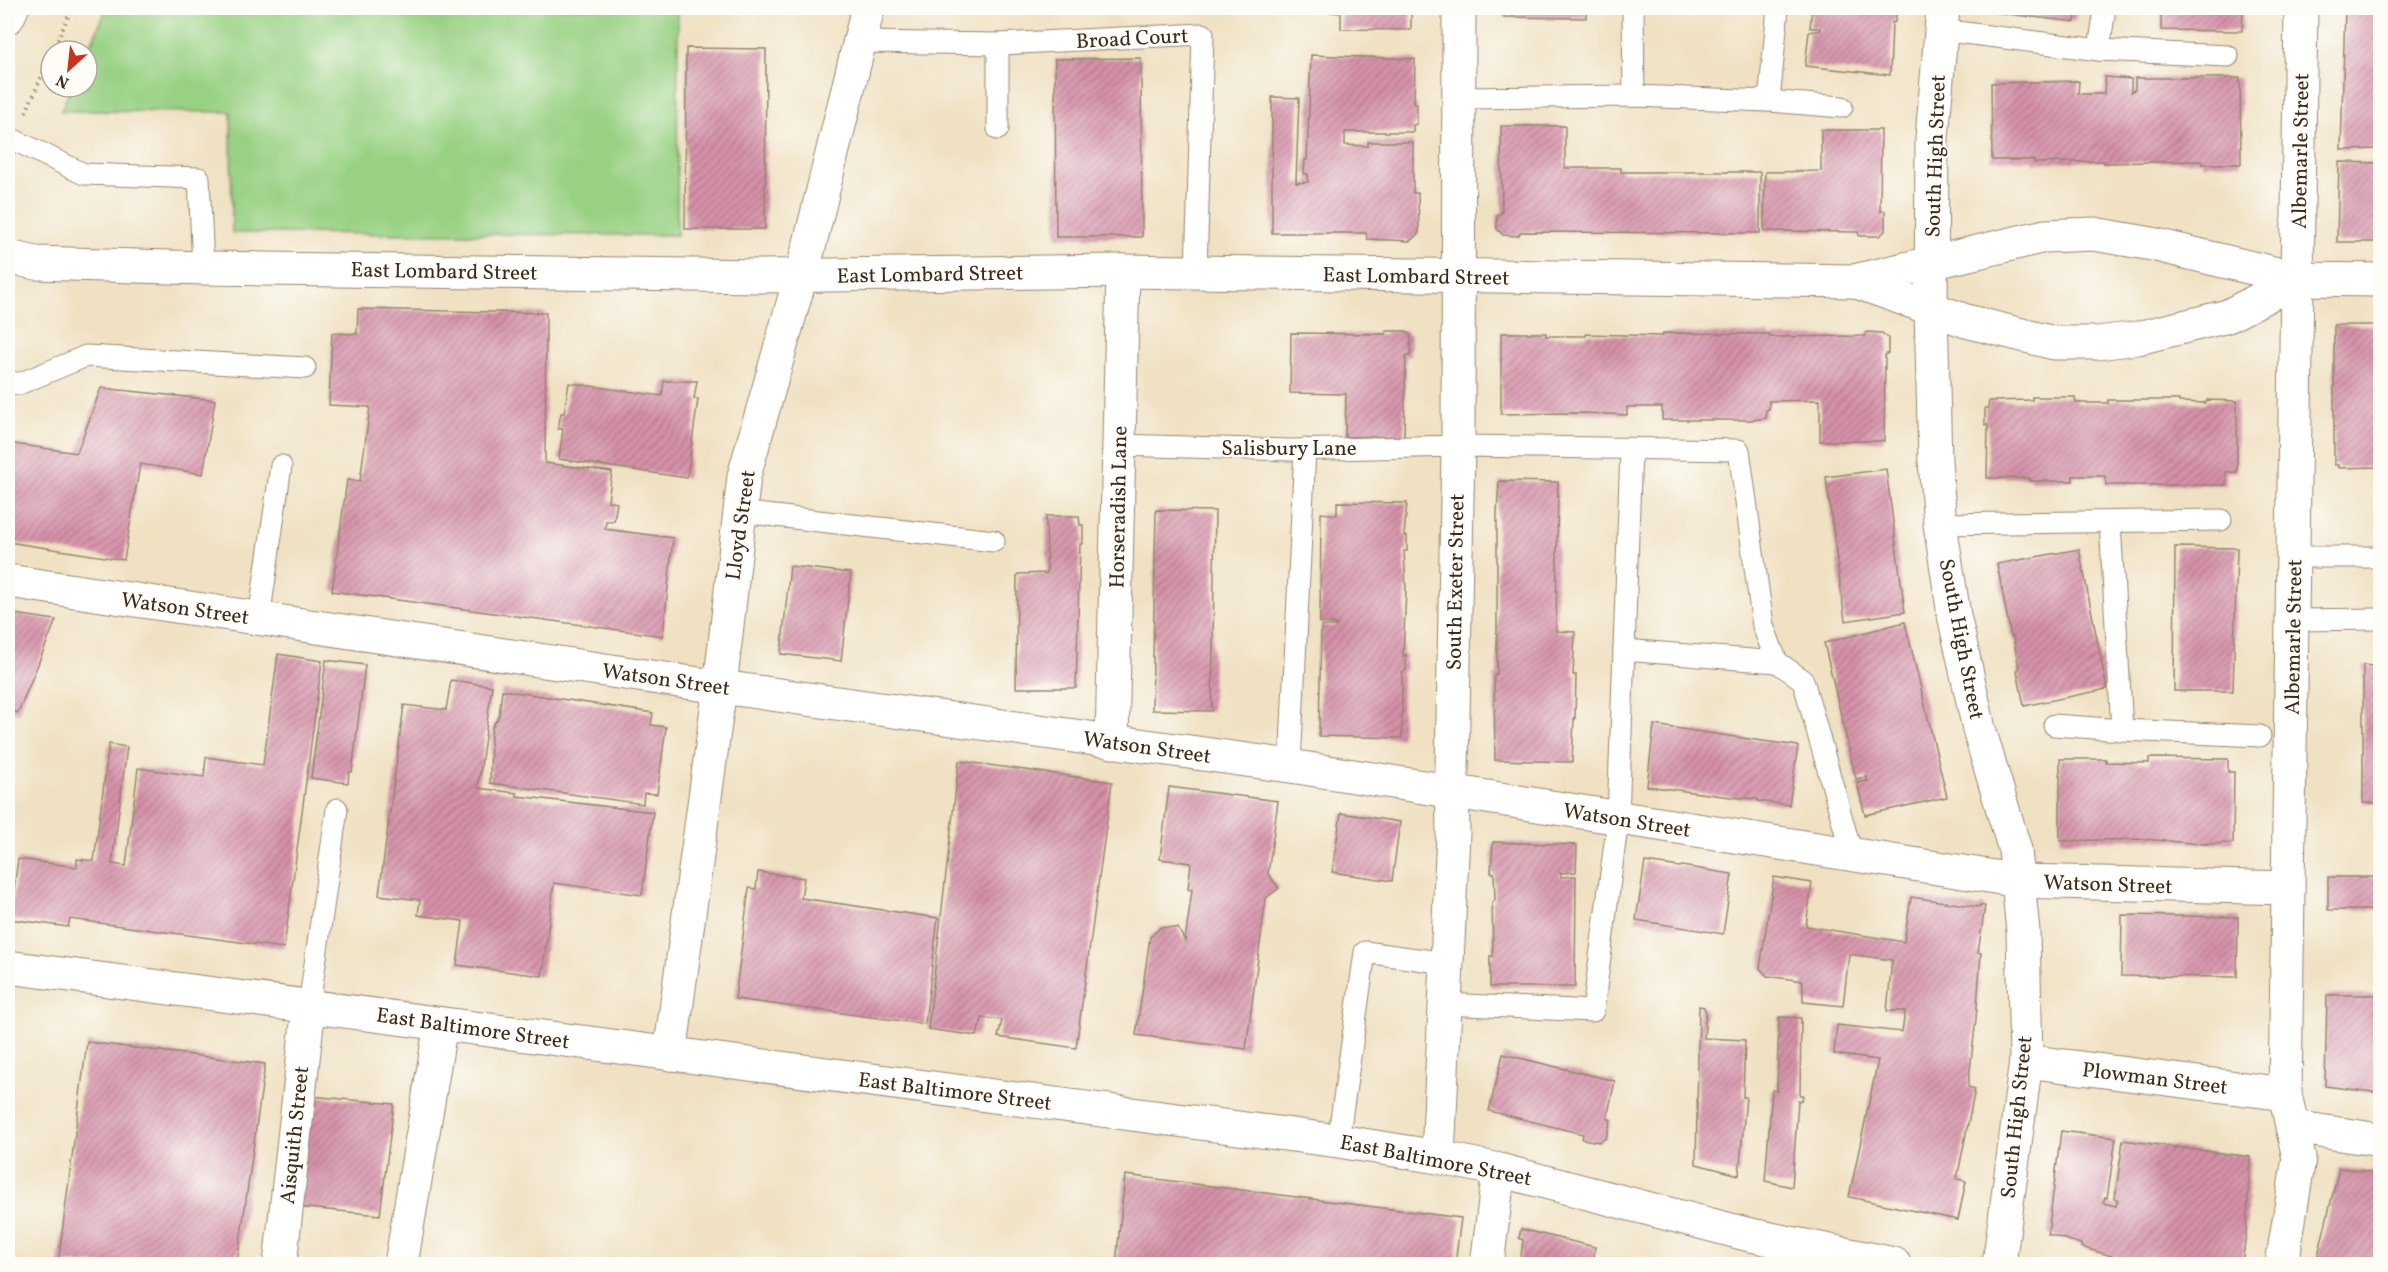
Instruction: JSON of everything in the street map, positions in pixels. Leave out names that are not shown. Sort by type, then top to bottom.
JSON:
[{"type":"street","points":[[8,17],[12,8]]},
{"type":"street","name":"Lloyd Street","points":[[669,1054],[720,687],[744,476],[801,275],[868,8]]},
{"type":"street","name":"South Exeter Street","points":[[1438,1156],[1453,833],[1458,446],[1459,8]]},
{"type":"street","name":"Albemarle Street","points":[[2282,1264],[2299,1158],[2285,1095],[2295,557],[2301,8]]},
{"type":"street","name":"South High Street","points":[[1942,19],[1932,138],[1931,309],[1935,461],[1940,524],[1954,615],[1974,706],[2015,850],[2020,881],[2026,1061],[1999,1264]]},
{"type":"street","name":"East Lombard Street","points":[[8,257],[36,263],[203,268],[801,275],[1123,271],[1854,280],[2045,236],[2094,234],[2152,244],[2298,279],[2380,280]]},
{"type":"street","name":"Horseradish Lane","points":[[1112,742],[1123,271]]},
{"type":"street","name":"East Lombard Street","points":[[1854,280],[1996,330],[2054,343],[2097,343],[2138,338],[2228,316],[2298,279]]},
{"type":"street","name":"Watson Street","points":[[8,581],[720,687],[1290,766],[1452,794],[2020,881],[2288,888]]},
{"type":"street","name":"East Baltimore Street","points":[[8,967],[1438,1156],[1746,1234],[1894,1264]]},
{"type":"street","name":"Aisquith Street","points":[[280,1264],[309,1006]]},
{"type":"street","points":[[401,1264],[441,1024]]},
{"type":"street","name":"Plowman Street","points":[[2026,1061],[2285,1095]]},
{"type":"street","points":[[2293,1127],[2380,1140]]},
{"type":"street","points":[[1487,1264],[1499,1170]]},
{"type":"lane","points":[[1634,8],[1634,96]]},
{"type":"lane","points":[[1769,101],[1778,8]]},
{"type":"lane","points":[[2099,50],[2105,8]]},
{"type":"lane","points":[[1942,19],[2099,50],[2228,57]]},
{"type":"lane","name":"Broad Court","points":[[860,42],[998,44],[1203,34],[1196,272]]},
{"type":"lane","points":[[998,44],[999,129]]},
{"type":"lane","points":[[1458,98],[1634,96],[1769,101],[1842,107]]},
{"type":"lane","points":[[8,137],[84,174],[199,178],[203,268]]},
{"type":"lane","points":[[8,381],[19,384],[86,357],[304,368]]},
{"type":"lane","name":"Salisbury Lane","points":[[1119,445],[1305,449],[1458,446],[1740,450],[1763,626],[1778,662]]},
{"type":"lane","points":[[1290,766],[1305,449]]},
{"type":"lane","points":[[1446,1004],[1593,1011],[1618,819],[1631,449]]},
{"type":"lane","points":[[259,619],[280,466]]},
{"type":"lane","points":[[740,512],[994,541]]},
{"type":"lane","points":[[1940,524],[2221,520]]},
{"type":"lane","points":[[2110,522],[2122,730]]},
{"type":"lane","points":[[2295,557],[2380,557]]},
{"type":"lane","points":[[2294,620],[2380,619]]},
{"type":"lane","points":[[1624,650],[1778,662],[1803,680],[1852,855]]},
{"type":"lane","points":[[2054,725],[2260,736]]},
{"type":"lane","points":[[309,1006],[337,809]]},
{"type":"lane","points":[[1338,1141],[1365,952],[1446,963]]},
{"type":"path","points":[[58,39],[72,8]]},
{"type":"path","points":[[26,114],[39,83]]},
{"type":"green space","points":[[107,8],[678,8],[677,235],[232,233],[231,112],[61,111],[66,99],[99,99],[99,39],[93,39]]},
{"type":"building","points":[[1329,8],[1411,8],[1411,30],[1341,29],[1341,13],[1329,12]]},
{"type":"building","points":[[1504,8],[1586,8],[1586,18],[1504,17]]},
{"type":"building","points":[[1812,8],[1897,8],[1895,22],[1892,23],[1890,75],[1805,66],[1809,32],[1821,30],[1821,28],[1810,28]]},
{"type":"building","points":[[1992,8],[2077,8],[2075,22],[1991,12]]},
{"type":"building","points":[[2161,8],[2243,8],[2242,31],[2161,30]]},
{"type":"building","points":[[2345,8],[2380,8],[2380,149],[2341,150]]},
{"type":"building","points":[[686,48],[766,49],[765,229],[685,229]]},
{"type":"building","points":[[1311,55],[1415,59],[1414,104],[1417,104],[1417,124],[1413,125],[1413,132],[1345,132],[1345,145],[1368,146],[1368,142],[1413,142],[1413,193],[1418,193],[1419,233],[1410,241],[1367,239],[1366,233],[1272,233],[1272,97],[1299,98],[1296,183],[1308,182],[1308,174],[1304,174],[1305,160],[1307,160]]},
{"type":"building","points":[[1141,58],[1142,237],[1056,237],[1055,59]]},
{"type":"building","points":[[2105,77],[2131,79],[2131,92],[2135,89],[2135,78],[2240,78],[2241,164],[2202,164],[2202,161],[2034,163],[2034,160],[1992,160],[1991,83],[2079,81],[2078,94],[2104,94]]},
{"type":"building","points":[[1501,126],[1565,126],[1565,168],[1621,168],[1621,172],[1760,172],[1760,233],[1521,232],[1518,236],[1503,235],[1497,229],[1497,215],[1502,212]]},
{"type":"building","points":[[1821,130],[1881,130],[1880,211],[1885,211],[1885,231],[1879,236],[1859,236],[1858,232],[1764,231],[1765,172],[1821,171]]},
{"type":"building","points":[[2339,162],[2380,163],[2380,242],[2337,242]]},
{"type":"building","points":[[358,309],[546,313],[545,463],[612,472],[608,501],[617,503],[614,521],[606,521],[605,529],[673,538],[663,636],[332,591],[347,480],[360,481],[370,407],[329,405],[332,333],[357,334]]},
{"type":"building","points":[[2334,325],[2380,325],[2380,467],[2338,468],[2338,465],[2334,465]]},
{"type":"building","points":[[1386,331],[1406,331],[1411,336],[1410,356],[1406,356],[1404,437],[1345,437],[1346,394],[1290,393],[1291,333],[1386,334]]},
{"type":"building","points":[[1867,332],[1882,333],[1888,338],[1888,353],[1885,355],[1884,441],[1820,441],[1820,400],[1769,401],[1766,418],[1753,420],[1662,420],[1662,407],[1627,407],[1627,415],[1501,414],[1501,333],[1546,333],[1546,336],[1586,336],[1586,334],[1663,336],[1663,333],[1769,334],[1769,337],[1865,336]]},
{"type":"building","points":[[664,381],[697,381],[694,399],[698,399],[687,478],[559,459],[563,429],[558,429],[561,413],[564,413],[569,383],[662,396]]},
{"type":"building","points":[[101,388],[215,400],[203,474],[140,464],[124,560],[8,542],[8,443],[77,453]]},
{"type":"building","points":[[2032,397],[2075,397],[2076,403],[2108,403],[2108,400],[2179,400],[2179,402],[2205,403],[2207,400],[2237,401],[2237,472],[2226,472],[2226,485],[2106,485],[2105,476],[2073,476],[2073,481],[1987,478],[1988,425],[1985,425],[1985,408],[1988,408],[1989,401],[2032,400]]},
{"type":"building","points":[[1886,469],[1905,612],[1845,621],[1826,477]]},
{"type":"building","points":[[1499,481],[1558,482],[1556,631],[1575,632],[1573,675],[1576,675],[1575,719],[1572,762],[1495,760],[1494,676],[1497,674]]},
{"type":"building","points":[[1337,502],[1407,503],[1404,536],[1407,536],[1407,551],[1404,551],[1406,588],[1403,657],[1406,654],[1406,670],[1402,672],[1402,738],[1319,736],[1321,626],[1336,626],[1336,624],[1320,623],[1321,513],[1337,515]]},
{"type":"building","points":[[1156,510],[1215,511],[1212,711],[1152,710]]},
{"type":"building","points":[[1046,516],[1079,516],[1080,525],[1083,525],[1083,544],[1080,544],[1076,688],[1016,688],[1017,576],[1018,574],[1047,573]]},
{"type":"building","points":[[2175,547],[2237,548],[2233,691],[2174,691]]},
{"type":"building","points":[[2079,549],[2107,689],[2024,706],[2013,636],[2011,637],[1997,564]]},
{"type":"building","points":[[790,566],[851,573],[841,661],[781,654]]},
{"type":"building","points":[[8,613],[56,620],[18,713],[13,711],[8,726]]},
{"type":"building","points":[[1905,622],[1947,797],[1865,815],[1857,783],[1868,781],[1867,777],[1856,779],[1824,643]]},
{"type":"building","points":[[278,654],[322,661],[284,948],[70,919],[68,927],[10,919],[18,859],[77,867],[77,859],[94,861],[109,744],[127,747],[112,864],[126,866],[138,768],[204,777],[206,757],[263,765]]},
{"type":"building","points":[[326,660],[365,665],[352,772],[349,772],[348,783],[311,778]]},
{"type":"building","points":[[2363,665],[2380,667],[2380,803],[2363,803]]},
{"type":"building","points":[[451,680],[492,686],[478,788],[517,793],[517,796],[653,812],[642,895],[554,883],[542,976],[457,965],[463,921],[418,915],[420,900],[379,895],[404,705],[446,710]]},
{"type":"building","points":[[502,690],[653,713],[651,725],[666,727],[657,794],[644,793],[643,804],[490,783],[492,727],[499,716]]},
{"type":"building","points":[[1654,725],[1798,746],[1789,805],[1758,801],[1758,799],[1647,786]]},
{"type":"building","points":[[2149,758],[2228,759],[2228,772],[2234,772],[2233,843],[2202,844],[2144,839],[2060,841],[2060,759],[2106,759],[2106,762],[2149,763]]},
{"type":"building","points":[[959,761],[1112,782],[1076,1048],[998,1037],[1002,1020],[982,1018],[977,1036],[928,1029]]},
{"type":"building","points":[[1169,787],[1278,801],[1268,874],[1279,888],[1266,898],[1246,1049],[1136,1035],[1150,937],[1161,927],[1178,928],[1185,941],[1192,890],[1188,889],[1191,863],[1160,859]]},
{"type":"building","points":[[1341,813],[1400,822],[1392,881],[1332,872]]},
{"type":"building","points":[[1493,842],[1577,845],[1576,872],[1560,873],[1561,877],[1576,876],[1575,987],[1490,987],[1490,956],[1493,956],[1492,903],[1495,900],[1494,873],[1491,873]]},
{"type":"building","points":[[1645,862],[1732,874],[1723,934],[1636,920]]},
{"type":"building","points":[[758,872],[804,878],[801,898],[938,918],[925,1024],[735,999],[749,888],[756,889]]},
{"type":"building","points":[[1774,877],[1812,883],[1806,926],[1904,942],[1911,897],[1985,906],[1978,953],[1981,953],[1968,1087],[1975,1089],[1957,1179],[1966,1181],[1958,1220],[1849,1197],[1878,1060],[1834,1054],[1837,1025],[1902,1032],[1905,1011],[1887,1011],[1892,960],[1849,954],[1843,1006],[1803,1002],[1803,981],[1767,976],[1760,968]]},
{"type":"building","points":[[2328,877],[2380,877],[2380,910],[2328,910]]},
{"type":"building","points":[[2122,915],[2238,917],[2237,977],[2121,976]]},
{"type":"building","points":[[2327,995],[2380,995],[2380,1093],[2325,1086]]},
{"type":"building","points":[[1699,1006],[1704,1007],[1706,1012],[1704,1038],[1745,1040],[1743,1097],[1746,1097],[1739,1175],[1696,1164]]},
{"type":"building","points":[[1779,1017],[1801,1018],[1800,1095],[1803,1095],[1802,1100],[1798,1101],[1792,1187],[1765,1181],[1772,1090],[1777,1091]]},
{"type":"building","points":[[87,1042],[265,1064],[237,1264],[58,1264]]},
{"type":"building","points":[[1503,1054],[1615,1081],[1607,1118],[1611,1120],[1606,1138],[1599,1142],[1582,1139],[1583,1134],[1489,1111]]},
{"type":"building","points":[[311,1096],[394,1104],[380,1215],[297,1207]]},
{"type":"building","points":[[2061,1131],[2116,1138],[2107,1198],[2105,1197],[2103,1203],[2116,1206],[2123,1140],[2250,1157],[2242,1264],[2139,1264],[2081,1247],[2081,1244],[2048,1234]]},
{"type":"building","points":[[2339,1168],[2380,1173],[2380,1264],[2316,1264]]},
{"type":"building","points":[[1125,1175],[1461,1218],[1455,1264],[1116,1264]]},
{"type":"building","points":[[1521,1229],[1595,1247],[1593,1264],[1520,1264],[1523,1240],[1519,1238]]}]
